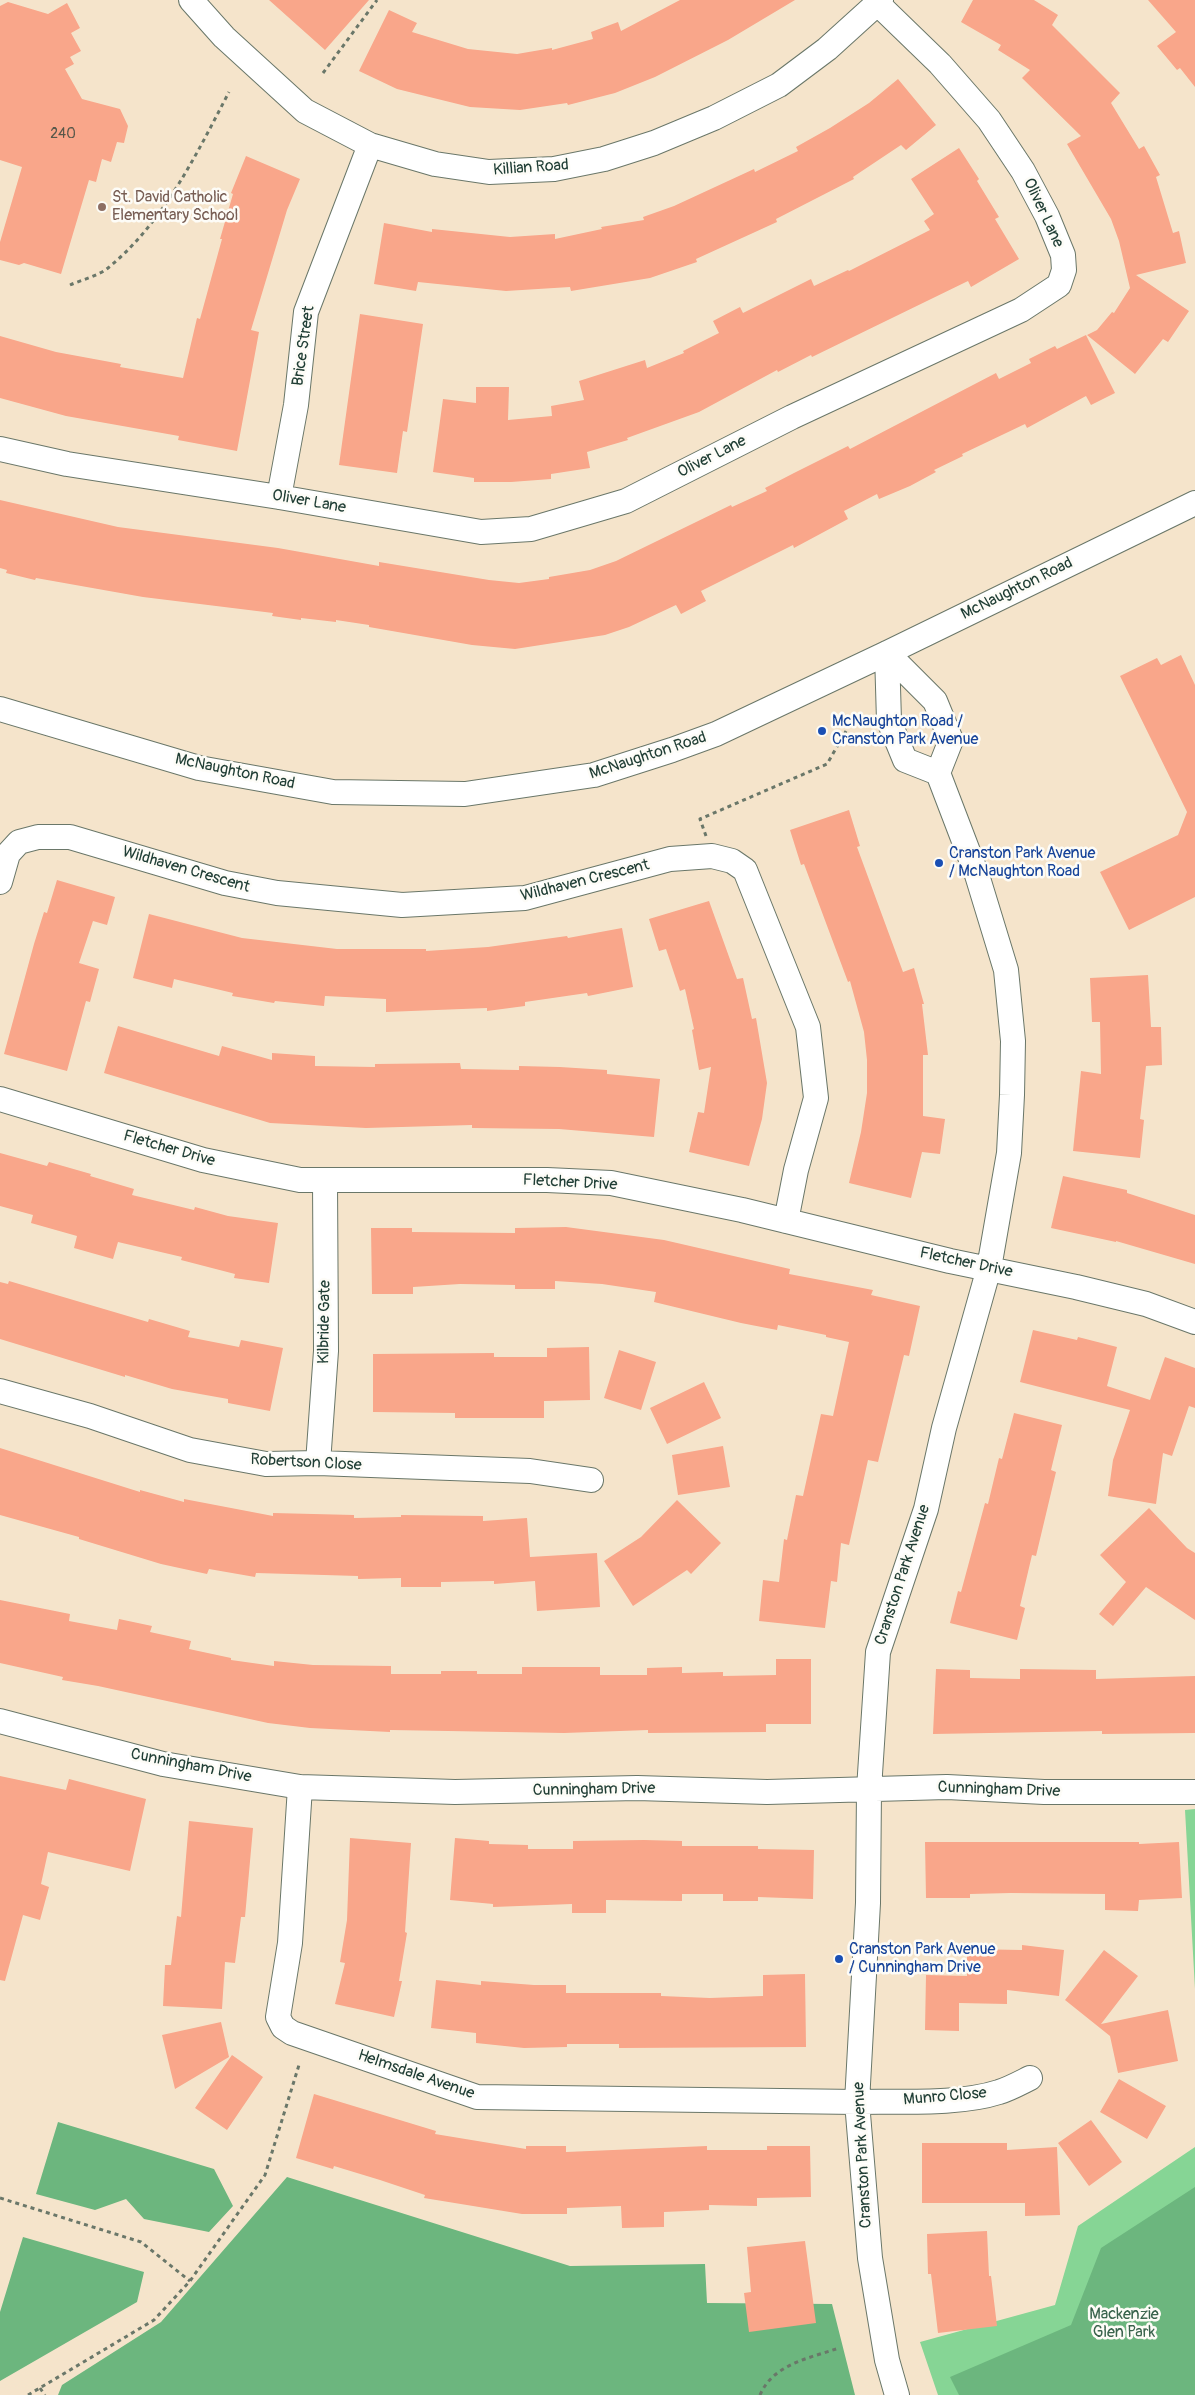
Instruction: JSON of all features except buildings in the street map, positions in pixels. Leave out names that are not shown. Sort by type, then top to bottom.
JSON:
[{"type":"street","name":"Killian Road","points":[[191,0],[224,37],[306,111],[370,145],[435,164],[489,172],[554,169],[604,159],[654,143],[714,118],[779,85],[827,49],[880,2]]},
{"type":"street","name":"Oliver Lane","points":[[0,449],[68,464],[279,497],[482,532],[531,529],[626,500],[801,413],[1021,310],[1059,285],[1064,270],[1063,255],[1047,216],[1023,171],[976,106],[940,64],[880,2]]},
{"type":"street","name":"Brice Street","points":[[279,497],[296,405],[306,312],[370,145]]},
{"type":"street","name":"McNaughton Road","points":[[0,708],[200,768],[324,791],[465,794],[594,775],[672,750],[724,730],[1195,503]]},
{"type":"street","points":[[887,653],[935,701],[950,740],[938,773],[905,760],[889,721],[887,653]]},
{"type":"street","name":"Cranston Park Avenue","points":[[897,2395],[887,2360],[870,2258],[857,2102],[868,1903],[869,1789],[878,1652],[926,1509],[944,1428],[988,1268],[1009,1152],[1013,1041],[1006,970],[977,875],[938,773]]},
{"type":"street","name":"Wildhaven Crescent","points":[[0,882],[8,854],[19,842],[38,836],[70,837],[216,880],[277,894],[402,906],[525,898],[670,859],[712,856],[732,861],[745,870],[808,1027],[816,1098],[796,1170],[786,1221]]},
{"type":"street","name":"Fletcher Drive","points":[[0,1099],[203,1160],[300,1180],[547,1180],[611,1183],[786,1221],[1146,1304],[1195,1322]]},
{"type":"street","name":"Kilbride Gate","points":[[318,1463],[326,1351],[325,1181]]},
{"type":"street","name":"Robertson Close","points":[[0,1391],[90,1416],[190,1450],[266,1464],[318,1463],[530,1471],[591,1480]]},
{"type":"street","name":"Cunningham Drive","points":[[0,1721],[163,1764],[300,1787],[455,1792],[638,1788],[768,1792],[947,1787],[1044,1792],[1195,1792]]},
{"type":"street","name":"Helmsdale Avenue","points":[[300,1787],[290,1943],[278,2018],[283,2027],[292,2033],[478,2097],[857,2102]]},
{"type":"street","name":"Munro Close","points":[[857,2102],[978,2097],[1000,2092],[1030,2078]]},
{"type":"path","points":[[323,73],[377,0]]},
{"type":"path","points":[[70,286],[106,269],[152,224],[192,163],[229,92]]},
{"type":"path","points":[[712,856],[700,819],[827,764],[846,732]]},
{"type":"path","points":[[28,2395],[154,2320],[190,2281],[265,2175],[298,2065]]},
{"type":"path","points":[[0,2198],[141,2242],[190,2281]]},
{"type":"path","points":[[760,2395],[763,2388],[786,2366],[839,2348]]},
{"type":"path","points":[[40,2388],[45,2395]]},
{"type":"green space","points":[[1195,1809],[1195,1989],[1185,1810]]},
{"type":"green space","points":[[58,2122],[214,2169],[233,2206],[209,2232],[144,2219],[126,2199],[95,2210],[36,2194]]},
{"type":"green space","name":"Mackenzie Glen Park","points":[[1195,2147],[1195,2395],[938,2395],[920,2342],[1055,2305],[1078,2226]]},
{"type":"green space","points":[[287,2177],[570,2266],[705,2264],[707,2303],[832,2304],[855,2395],[58,2395],[62,2385],[161,2322]]},
{"type":"green space","name":"Mackenzie Glen Park","points":[[1195,2187],[1195,2395],[959,2395],[950,2377],[1071,2325],[1101,2248]]},
{"type":"green space","points":[[23,2237],[144,2272],[137,2302],[0,2381],[0,2312]]},
{"type":"place","name":"St. David Catholic Elementary School","points":[[102,207]]},
{"type":"place","name":"McNaughton Road / Cranston Park Avenue","points":[[822,731]]},
{"type":"place","name":"Cranston Park Avenue / McNaughton Road","points":[[939,863]]},
{"type":"place","name":"Cranston Park Avenue / Cunningham Drive","points":[[839,1959]]}]
